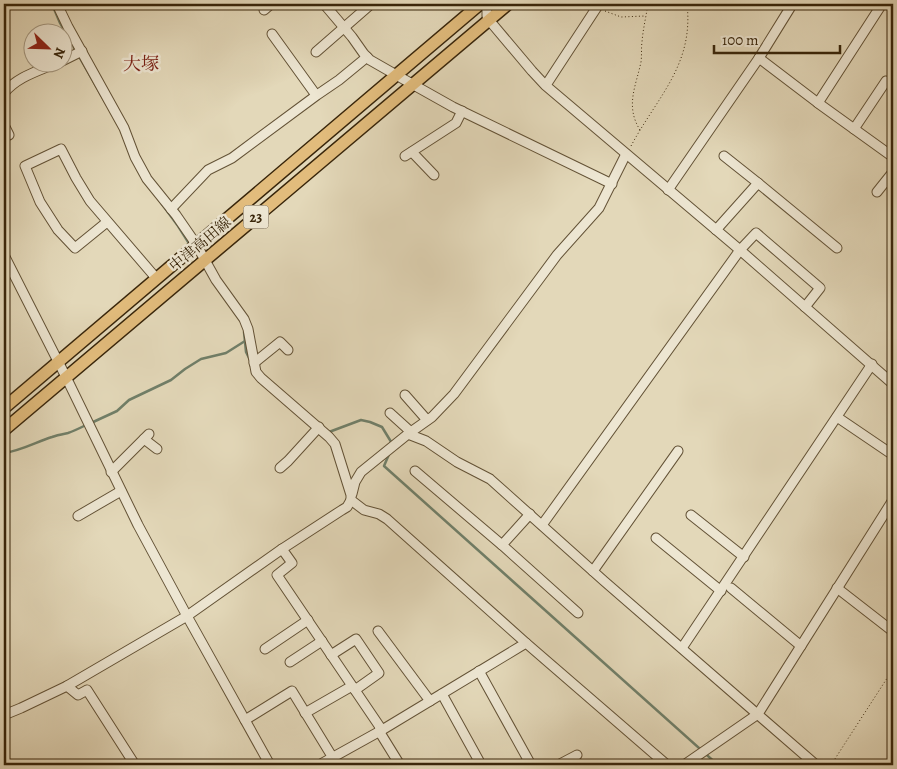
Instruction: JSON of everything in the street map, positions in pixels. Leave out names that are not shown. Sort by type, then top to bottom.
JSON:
[{"type":"main road","name":"中津高田線","points":[[4,430],[508,4]]},
{"type":"main road","name":"中津高田線","points":[[4,408],[396,75],[474,6]]},
{"type":"street","points":[[57,4],[124,128],[140,168],[196,244],[216,280],[244,319],[248,329],[256,372],[336,444],[351,497],[364,510],[380,514],[387,519],[667,765]]},
{"type":"street","points":[[324,4],[367,57],[462,111],[612,184]]},
{"type":"street","points":[[316,52],[371,4]]},
{"type":"street","points":[[487,4],[489,20],[546,85],[805,306],[893,384]]},
{"type":"street","points":[[668,190],[759,58],[792,4]]},
{"type":"street","points":[[818,102],[882,4]]},
{"type":"street","points":[[546,85],[597,7]]},
{"type":"street","points":[[272,34],[316,95]]},
{"type":"street","points":[[72,56],[82,51]]},
{"type":"street","points":[[171,209],[208,170],[232,158],[339,80],[367,57]]},
{"type":"street","points":[[759,58],[893,157]]},
{"type":"street","points":[[4,93],[14,82],[36,72]]},
{"type":"street","points":[[854,129],[886,81]]},
{"type":"street","points":[[434,175],[409,154],[456,123],[462,111]]},
{"type":"street","points":[[4,125],[8,134]]},
{"type":"street","points":[[107,222],[75,248],[58,230],[40,202],[25,166],[61,149],[90,201],[156,278]]},
{"type":"street","points":[[4,715],[67,686],[187,616],[282,549],[347,507],[355,482],[361,472],[428,420],[454,394],[562,250],[599,208],[626,154]]},
{"type":"street","points":[[724,156],[837,248]]},
{"type":"street","points":[[877,192],[893,172]]},
{"type":"street","points":[[716,230],[758,183]]},
{"type":"street","points":[[542,525],[740,250],[756,233],[820,288],[805,306]]},
{"type":"street","points":[[4,255],[66,377],[111,472],[187,616],[270,765]]},
{"type":"street","points":[[254,362],[280,342],[288,350]]},
{"type":"street","points":[[682,648],[872,364]]},
{"type":"street","points":[[405,395],[428,420]]},
{"type":"street","points":[[390,413],[410,433],[426,441],[457,462],[490,479],[816,765]]},
{"type":"street","points":[[837,417],[893,455]]},
{"type":"street","points":[[280,468],[319,428]]},
{"type":"street","points":[[111,472],[146,436],[157,449]]},
{"type":"street","points":[[593,571],[678,451]]},
{"type":"street","points":[[415,471],[578,613]]},
{"type":"street","points":[[344,472],[361,472]]},
{"type":"street","points":[[78,516],[121,491]]},
{"type":"street","points":[[684,765],[758,714],[893,500]]},
{"type":"street","points":[[502,545],[530,514]]},
{"type":"street","points":[[691,515],[744,557]]},
{"type":"street","points":[[656,538],[721,591]]},
{"type":"street","points":[[282,549],[292,563],[277,575],[353,688],[400,765]]},
{"type":"street","points":[[731,588],[801,646]]},
{"type":"street","points":[[837,588],[891,630]]},
{"type":"street","points":[[265,649],[308,620]]},
{"type":"street","points":[[378,631],[430,701]]},
{"type":"street","points":[[305,713],[379,673],[356,639],[331,655]]},
{"type":"street","points":[[290,662],[322,641]]},
{"type":"street","points":[[319,765],[526,643]]},
{"type":"street","points":[[479,672],[531,765]]},
{"type":"street","points":[[67,686],[78,695],[87,690],[135,765]]},
{"type":"street","points":[[245,720],[292,691],[333,758]]},
{"type":"street","points":[[442,694],[480,761]]},
{"type":"street","points":[[558,765],[577,755]]},
{"type":"path","points":[[640,130],[633,115],[633,95],[641,60],[641,45],[648,4]]},
{"type":"path","points":[[626,154],[668,87],[680,63],[687,40],[689,22],[687,4]]},
{"type":"path","points":[[597,7],[610,14],[622,17],[646,16]]},
{"type":"path","points":[[831,765],[893,669]]},
{"type":"waterway","points":[[52,4],[60,23],[105,102]]},
{"type":"waterway","points":[[159,200],[190,245]]},
{"type":"waterway","points":[[244,332],[246,352],[251,362]]},
{"type":"waterway","points":[[91,423],[117,411],[129,400],[171,380],[201,359],[226,353],[245,341]]},
{"type":"waterway","points":[[327,431],[329,432],[361,420],[382,427],[393,445]]},
{"type":"waterway","points":[[4,453],[68,433],[86,425]]},
{"type":"waterway","points":[[390,452],[384,466],[718,765]]},
{"type":"district","name":"大塚","points":[[141,64]]}]
